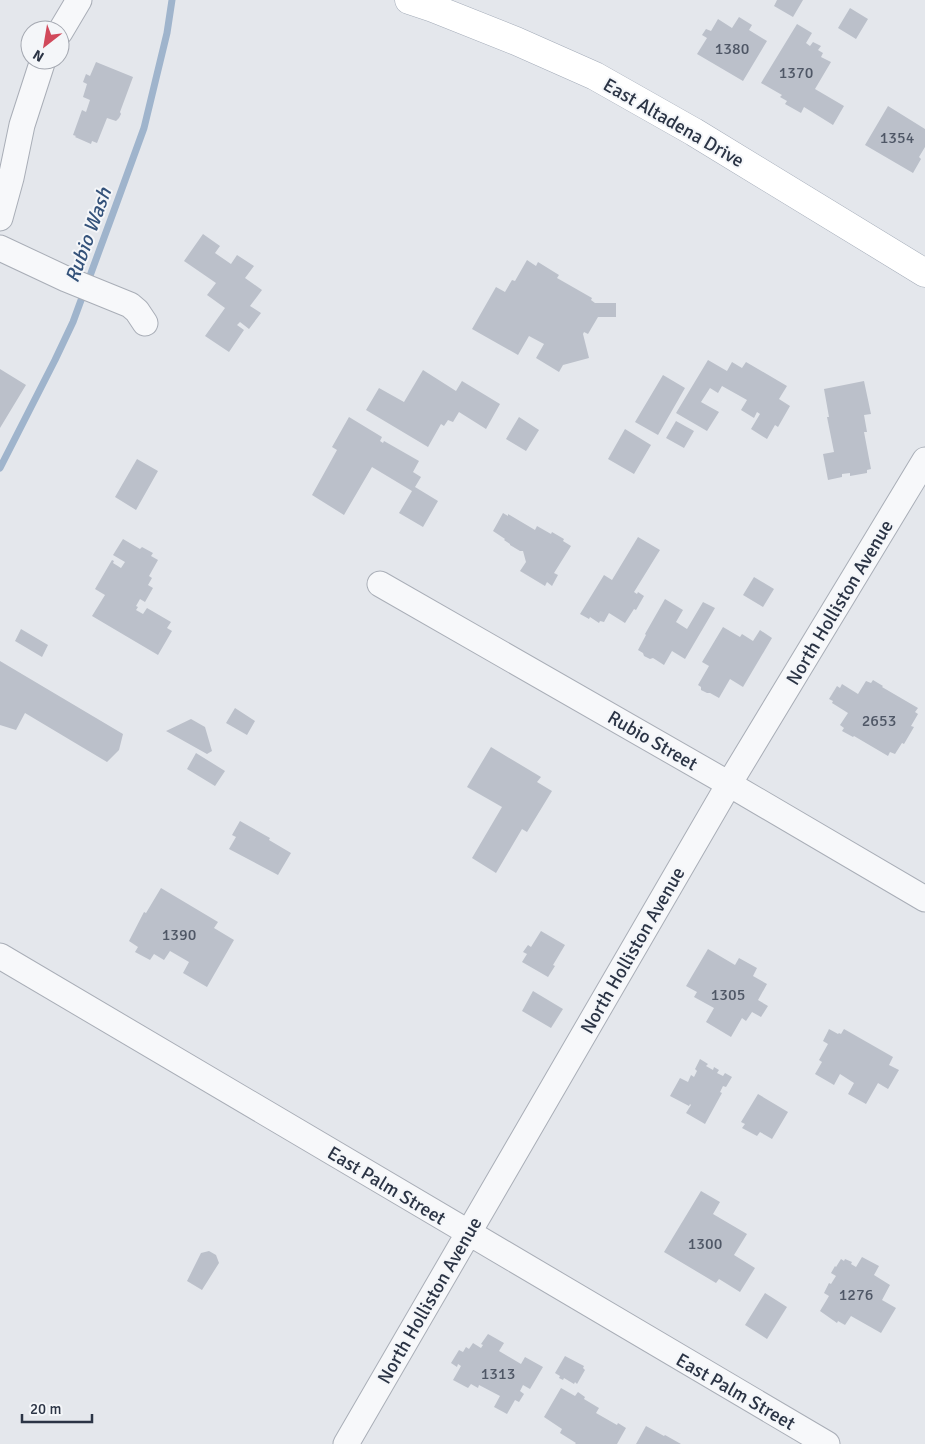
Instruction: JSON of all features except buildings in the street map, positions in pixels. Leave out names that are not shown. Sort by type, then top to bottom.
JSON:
[{"type":"main road","name":"East Altadena Drive","points":[[426,3],[595,76],[694,132],[925,273]]},
{"type":"street","points":[[67,20],[79,0]]},
{"type":"street","points":[[0,218],[22,125],[40,70]]},
{"type":"street","points":[[0,248],[130,306],[137,311],[145,323]]},
{"type":"street","name":"North Holliston Avenue","points":[[346,1444],[729,784],[925,460]]},
{"type":"street","name":"Rubio Street","points":[[380,584],[925,899]]},
{"type":"street","name":"East Palm Street","points":[[0,956],[827,1444]]},
{"type":"waterway","name":"Rubio Wash","points":[[0,468],[73,322],[144,128],[167,33],[172,0]]}]
